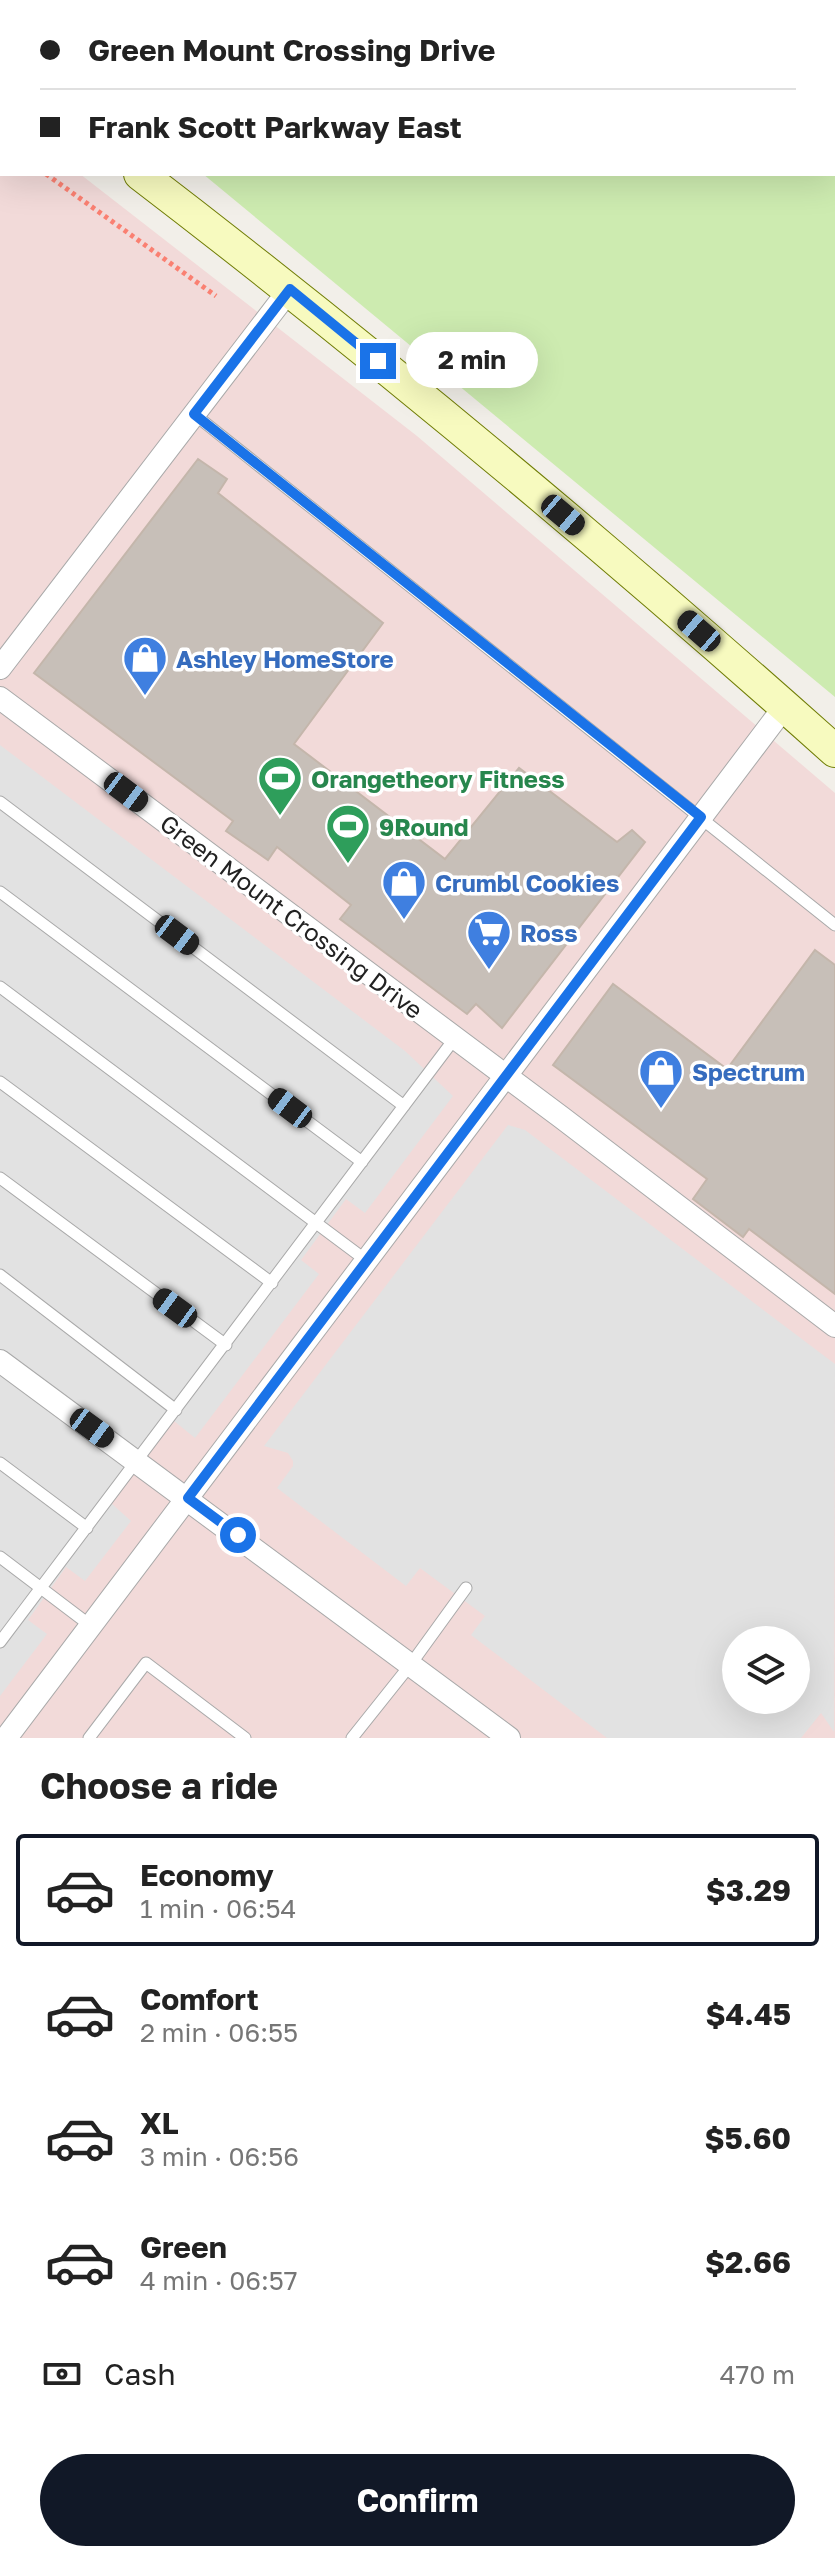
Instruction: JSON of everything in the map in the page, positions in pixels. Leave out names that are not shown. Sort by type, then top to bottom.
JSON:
[{"type":"main road","points":[[143,176],[290,289],[612,556],[835,751]]},
{"type":"street","points":[[0,668],[290,289]]},
{"type":"street","name":"Green Mount Crossing Drive","points":[[0,698],[835,1326]]},
{"type":"street","points":[[6,1738],[785,706]]},
{"type":"street","points":[[0,1361],[509,1738]]},
{"type":"lane","points":[[194,414],[835,925]]},
{"type":"lane","points":[[0,802],[404,1106]]},
{"type":"lane","points":[[0,892],[362,1162]]},
{"type":"lane","points":[[0,987],[367,1261]]},
{"type":"lane","points":[[0,1642],[455,1038]]},
{"type":"lane","points":[[0,1082],[272,1283]]},
{"type":"lane","points":[[0,1178],[226,1345]]},
{"type":"lane","points":[[0,1275],[176,1410]]},
{"type":"lane","points":[[0,1463],[87,1528]]},
{"type":"lane","points":[[0,1557],[91,1626]]},
{"type":"lane","points":[[352,1738],[466,1588]]},
{"type":"lane","points":[[89,1738],[146,1663],[245,1738]]},
{"type":"path","points":[[49,176],[216,296]]},
{"type":"shaded area","points":[[0,176],[83,176],[417,436],[835,793],[835,1738],[0,1738]]},
{"type":"shaded area","points":[[0,745],[405,1051],[453,1096],[365,1213],[346,1199],[301,1260],[319,1274],[195,1438],[174,1421],[111,1503],[131,1521],[85,1581],[66,1567],[28,1620],[47,1634],[0,1696]]},
{"type":"shaded area","points":[[508,1125],[525,1130],[835,1364],[834,1732],[821,1713],[801,1738],[607,1738],[471,1635],[485,1616],[420,1568],[406,1586],[277,1488],[293,1466],[288,1453],[264,1446]]},
{"type":"green space","points":[[205,176],[835,176],[835,697]]},
{"type":"building","points":[[198,459],[227,479],[218,493],[383,623],[294,744],[445,859],[519,768],[617,842],[632,830],[645,842],[502,1028],[476,1004],[467,1014],[340,919],[351,905],[277,847],[268,860],[226,831],[233,821],[34,673]]},
{"type":"building","points":[[815,950],[835,965],[835,1294],[749,1229],[743,1237],[693,1199],[707,1179],[553,1065],[613,984],[727,1069]]},
{"type":"place","name":"Ashley HomeStore","points":[[145,697]]},
{"type":"place","name":"Orangetheory Fitness","points":[[280,817]]},
{"type":"place","name":"9Round","points":[[348,865]]},
{"type":"place","name":"Crumbl Cookies","points":[[404,921]]},
{"type":"place","name":"Ross","points":[[489,971]]},
{"type":"place","name":"Spectrum","points":[[661,1110]]},
{"type":"route","points":[[238,1535],[188,1498],[701,817],[194,414],[290,289],[378,361]]}]
